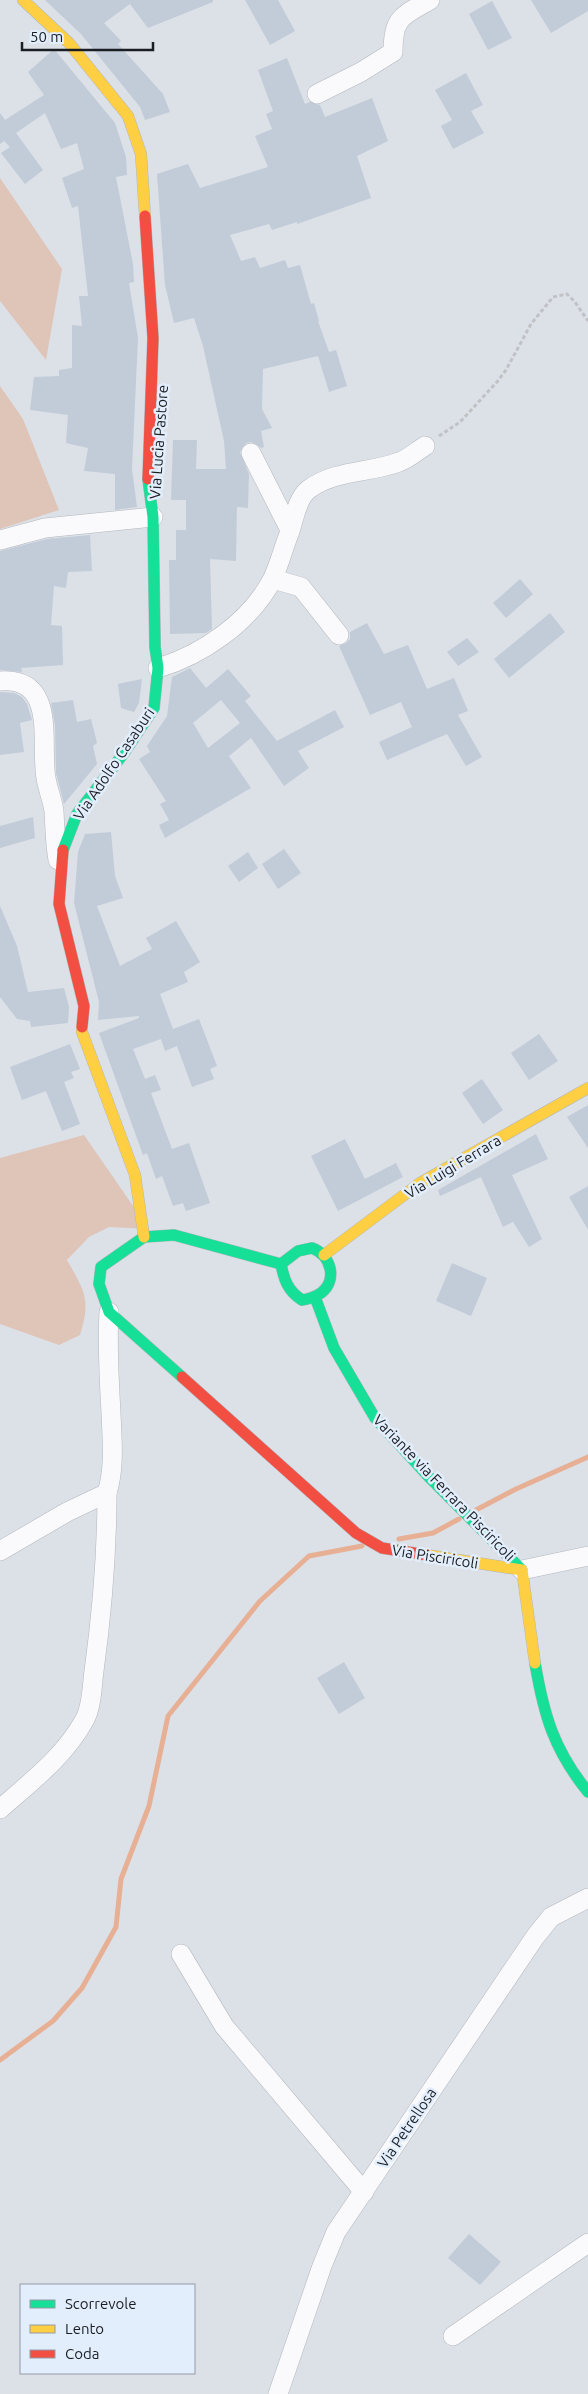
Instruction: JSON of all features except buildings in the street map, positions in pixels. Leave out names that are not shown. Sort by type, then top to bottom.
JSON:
[{"type":"street","name":"Via Lucia Pastore","points":[[23,0],[69,43],[128,116],[141,154],[153,338],[148,470],[153,517]]},
{"type":"street","points":[[317,94],[361,72],[393,52],[395,26],[401,18],[430,0]]},
{"type":"street","name":"Via Lucia Pastore","points":[[150,278],[163,327],[164,364],[158,449],[158,481],[153,517]]},
{"type":"street","points":[[158,668],[179,662],[228,631],[258,602],[273,579],[298,507],[307,490],[328,478],[400,462],[425,446]]},
{"type":"street","points":[[251,454],[290,530]]},
{"type":"street","points":[[0,540],[45,528],[153,517]]},
{"type":"street","name":"Via Adolfo Casaburi","points":[[144,1237],[134,1175],[82,1032],[84,1006],[60,904],[63,849],[77,814],[124,753],[154,708],[158,668],[155,646],[153,517]]},
{"type":"street","points":[[273,579],[301,587],[339,635]]},
{"type":"street","points":[[0,681],[16,682],[26,686],[36,696],[44,713],[44,771],[54,810],[54,839],[61,875]]},
{"type":"street","name":"Via Luigi Ferrara","points":[[324,1255],[420,1183],[588,1088]]},
{"type":"street","points":[[0,1809],[51,1765],[73,1739],[87,1716],[100,1630],[107,1533],[107,1493],[111,1480],[112,1455],[107,1344],[109,1312],[99,1284],[101,1267],[144,1237],[174,1235],[282,1264]]},
{"type":"street","points":[[317,1249],[324,1255],[330,1266],[331,1276],[326,1289],[315,1297],[302,1300],[294,1295],[284,1281],[282,1264],[298,1251],[317,1249]]},
{"type":"street","name":"Variante via Ferrara Pisciricoli","points":[[315,1297],[334,1348],[375,1418],[429,1477],[522,1570]]},
{"type":"street","name":"Via Pisciricoli","points":[[109,1312],[356,1533],[382,1548],[522,1570]]},
{"type":"street","points":[[0,1551],[67,1512],[107,1493]]},
{"type":"street","points":[[588,1556],[522,1570],[544,1704],[553,1738],[578,1783],[588,1792]]},
{"type":"street","name":"Via Petrellosa","points":[[278,2394],[333,2241],[535,1937],[551,1918],[588,1898]]},
{"type":"street","points":[[181,1954],[224,2026],[364,2192]]},
{"type":"street","points":[[453,2336],[588,2243]]},
{"type":"path","points":[[425,446],[460,422],[481,401],[506,370],[531,324],[553,297],[567,294],[588,321]]},
{"type":"shaded area","points":[[0,178],[62,269],[46,360],[0,301]]},
{"type":"shaded area","points":[[0,386],[23,419],[59,510],[0,529]]},
{"type":"shaded area","points":[[84,1135],[149,1229],[109,1227],[89,1237],[67,1260],[82,1288],[85,1313],[80,1335],[59,1345],[0,1324],[0,1158]]},
{"type":"waterway","points":[[474,1511],[516,1489],[588,1457]]},
{"type":"waterway","points":[[399,1539],[433,1533],[459,1519]]},
{"type":"waterway","points":[[0,2060],[53,2021],[82,1988],[116,1927],[121,1879],[149,1806],[168,1716],[260,1601],[309,1556],[362,1546]]},
{"type":"traffic: fast","points":[[63,850],[77,814],[124,753],[154,708],[158,668],[155,647],[153,517],[148,479]]},
{"type":"traffic: fast","points":[[182,1377],[109,1312],[99,1284],[101,1267],[144,1237],[174,1235],[281,1264]]},
{"type":"traffic: fast","points":[[312,1248],[324,1256],[328,1262],[331,1275],[326,1288],[321,1293],[312,1298],[302,1300],[287,1285],[281,1264],[298,1251],[312,1248]]},
{"type":"traffic: fast","points":[[315,1297],[334,1348],[375,1418],[429,1477],[522,1570]]},
{"type":"traffic: fast","points":[[535,1663],[542,1700],[552,1732],[567,1762],[588,1792]]},
{"type":"traffic: slow","points":[[23,0],[69,43],[128,116],[141,154],[145,216]]},
{"type":"traffic: slow","points":[[82,1027],[82,1032],[135,1175],[144,1237]]},
{"type":"traffic: slow","points":[[324,1255],[420,1183],[588,1088]]},
{"type":"traffic: slow","points":[[427,1555],[522,1570],[535,1663]]},
{"type":"traffic: jam","points":[[145,216],[153,338],[148,479]]},
{"type":"traffic: jam","points":[[63,850],[59,904],[84,1006],[82,1027]]},
{"type":"traffic: jam","points":[[182,1377],[356,1533],[382,1548],[427,1555]]}]
